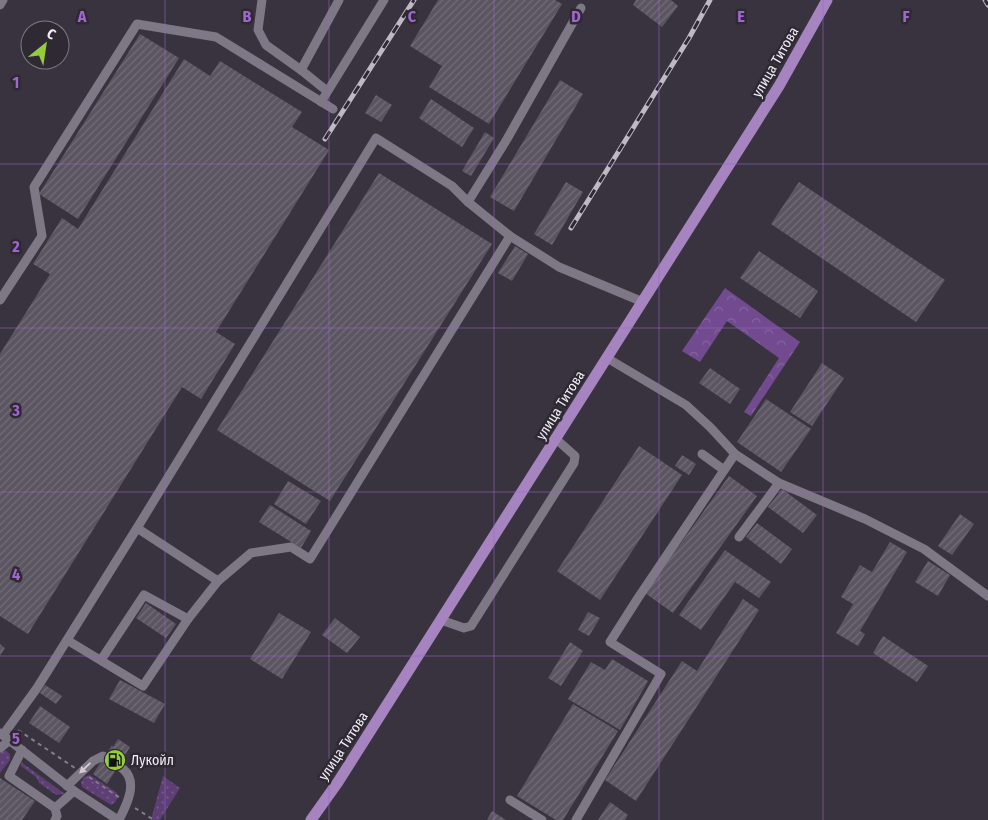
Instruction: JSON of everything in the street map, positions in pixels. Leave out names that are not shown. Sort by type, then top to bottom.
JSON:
[{"type":"main road","name":"улица Титова","points":[[310,820],[338,782],[643,302],[779,86],[827,0]]},
{"type":"street","points":[[0,5],[3,0]]},
{"type":"street","points":[[262,0],[258,30],[266,45],[327,91]]},
{"type":"street","points":[[301,70],[339,0]]},
{"type":"street","points":[[321,102],[384,0]]},
{"type":"street","points":[[468,202],[507,139],[581,8]]},
{"type":"street","points":[[0,300],[42,236],[34,187],[137,24],[216,36],[333,109]]},
{"type":"street","points":[[0,748],[4,736],[37,688],[137,528],[376,138],[452,186],[468,202],[510,236],[559,267],[643,302]]},
{"type":"street","points":[[67,640],[143,686],[188,619],[218,581],[251,553],[291,547],[310,559],[510,236]]},
{"type":"street","points":[[607,358],[686,405],[710,426],[735,454],[779,483],[865,520],[924,549],[988,596]]},
{"type":"street","points":[[441,620],[464,628],[471,626],[482,610],[574,463],[575,456],[556,439]]},
{"type":"street","points":[[702,454],[724,470]]},
{"type":"street","points":[[576,820],[661,674],[610,642],[735,454]]},
{"type":"street","points":[[739,537],[779,483]]},
{"type":"street","points":[[137,528],[218,581]]},
{"type":"street","points":[[101,660],[144,595],[188,619]]},
{"type":"street","points":[[4,736],[70,789],[118,820],[131,792],[128,776],[125,770],[103,756],[93,761],[70,789],[55,808]]},
{"type":"street","points":[[22,750],[9,776],[55,808],[57,816],[55,820]]},
{"type":"street","points":[[510,800],[542,820]]},
{"type":"shaded area","points":[[4,749],[10,754],[10,760],[0,773],[0,752]]},
{"type":"shaded area","points":[[21,762],[65,794],[56,795],[39,783],[37,778],[21,766]]},
{"type":"shaded area","points":[[90,775],[117,793],[115,803],[111,805],[82,787],[81,782],[84,777]]},
{"type":"shaded area","points":[[163,776],[180,788],[160,820],[151,820]]},
{"type":"green space","points":[[725,288],[800,342],[751,416],[744,412],[779,358],[727,321],[700,362],[682,351]]},
{"type":"building","points":[[438,0],[555,0],[562,4],[489,124],[429,87],[442,66],[410,46]]},
{"type":"building","points":[[636,0],[671,0],[678,6],[662,27],[633,5]]},
{"type":"building","points":[[140,34],[179,58],[78,219],[39,194]]},
{"type":"building","points":[[184,59],[210,76],[220,61],[302,112],[292,127],[329,150],[216,332],[235,344],[201,399],[182,387],[28,634],[0,616],[0,354],[50,274],[33,264],[62,218],[78,229]]},
{"type":"building","points":[[560,80],[583,94],[514,211],[490,197]]},
{"type":"building","points":[[376,95],[392,105],[381,122],[365,113]]},
{"type":"building","points":[[431,99],[474,128],[462,147],[419,118]]},
{"type":"building","points":[[485,132],[494,138],[471,176],[462,171]]},
{"type":"building","points":[[379,173],[492,244],[330,501],[217,430]]},
{"type":"building","points":[[566,182],[583,192],[552,245],[534,234]]},
{"type":"building","points":[[799,182],[945,280],[916,322],[771,224]]},
{"type":"building","points":[[515,246],[528,254],[512,281],[498,273]]},
{"type":"building","points":[[759,251],[818,291],[800,318],[740,278]]},
{"type":"building","points":[[822,363],[844,378],[812,426],[790,412]]},
{"type":"building","points":[[710,368],[740,389],[730,404],[699,383]]},
{"type":"building","points":[[766,399],[811,429],[781,472],[737,442]]},
{"type":"building","points":[[639,446],[682,475],[600,600],[557,571]]},
{"type":"building","points":[[682,455],[696,464],[689,475],[675,466]]},
{"type":"building","points":[[729,476],[757,496],[673,613],[645,593]]},
{"type":"building","points":[[288,481],[321,501],[306,524],[274,504]]},
{"type":"building","points":[[782,489],[817,515],[803,533],[768,507]]},
{"type":"building","points":[[270,505],[311,531],[301,548],[259,522]]},
{"type":"building","points":[[960,514],[974,524],[952,555],[938,546]]},
{"type":"building","points":[[757,523],[792,549],[781,564],[746,537]]},
{"type":"building","points":[[890,542],[907,552],[860,631],[865,634],[858,646],[836,633],[853,604],[841,597],[860,565],[872,572]]},
{"type":"building","points":[[725,550],[771,582],[759,598],[735,582],[701,630],[679,615]]},
{"type":"building","points":[[928,561],[950,575],[938,596],[915,582]]},
{"type":"building","points":[[743,599],[759,610],[636,801],[605,780],[682,661],[697,671]]},
{"type":"building","points":[[146,603],[176,624],[166,638],[136,618]]},
{"type":"building","points":[[588,612],[600,618],[589,636],[578,630]]},
{"type":"building","points":[[279,613],[311,632],[282,679],[250,659]]},
{"type":"building","points":[[335,618],[360,637],[347,653],[322,635]]},
{"type":"building","points":[[883,636],[928,666],[917,682],[873,653]]},
{"type":"building","points":[[570,642],[583,651],[561,686],[548,678]]},
{"type":"building","points":[[0,644],[5,648],[0,656]]},
{"type":"building","points":[[612,659],[648,681],[620,730],[568,699],[591,662],[605,670]]},
{"type":"building","points":[[120,680],[165,704],[154,723],[109,699]]},
{"type":"building","points":[[45,685],[62,696],[56,704],[40,693]]},
{"type":"building","points":[[573,704],[618,731],[563,820],[556,820],[517,796]]},
{"type":"building","points":[[40,706],[70,727],[59,743],[29,723]]},
{"type":"building","points":[[118,739],[130,747],[107,784],[93,774]]},
{"type":"building","points":[[0,778],[35,801],[22,820],[0,820]]},
{"type":"building","points":[[610,802],[628,815],[625,820],[598,820]]},
{"type":"building","points":[[492,811],[506,820],[487,820]]},
{"type":"railway","points":[[325,139],[414,0]]},
{"type":"railway","points":[[571,228],[689,38],[710,0]]},
{"type":"railway","points":[[985,0],[988,5]]},
{"type":"place","name":"Лукойл","points":[[115,760]]}]
